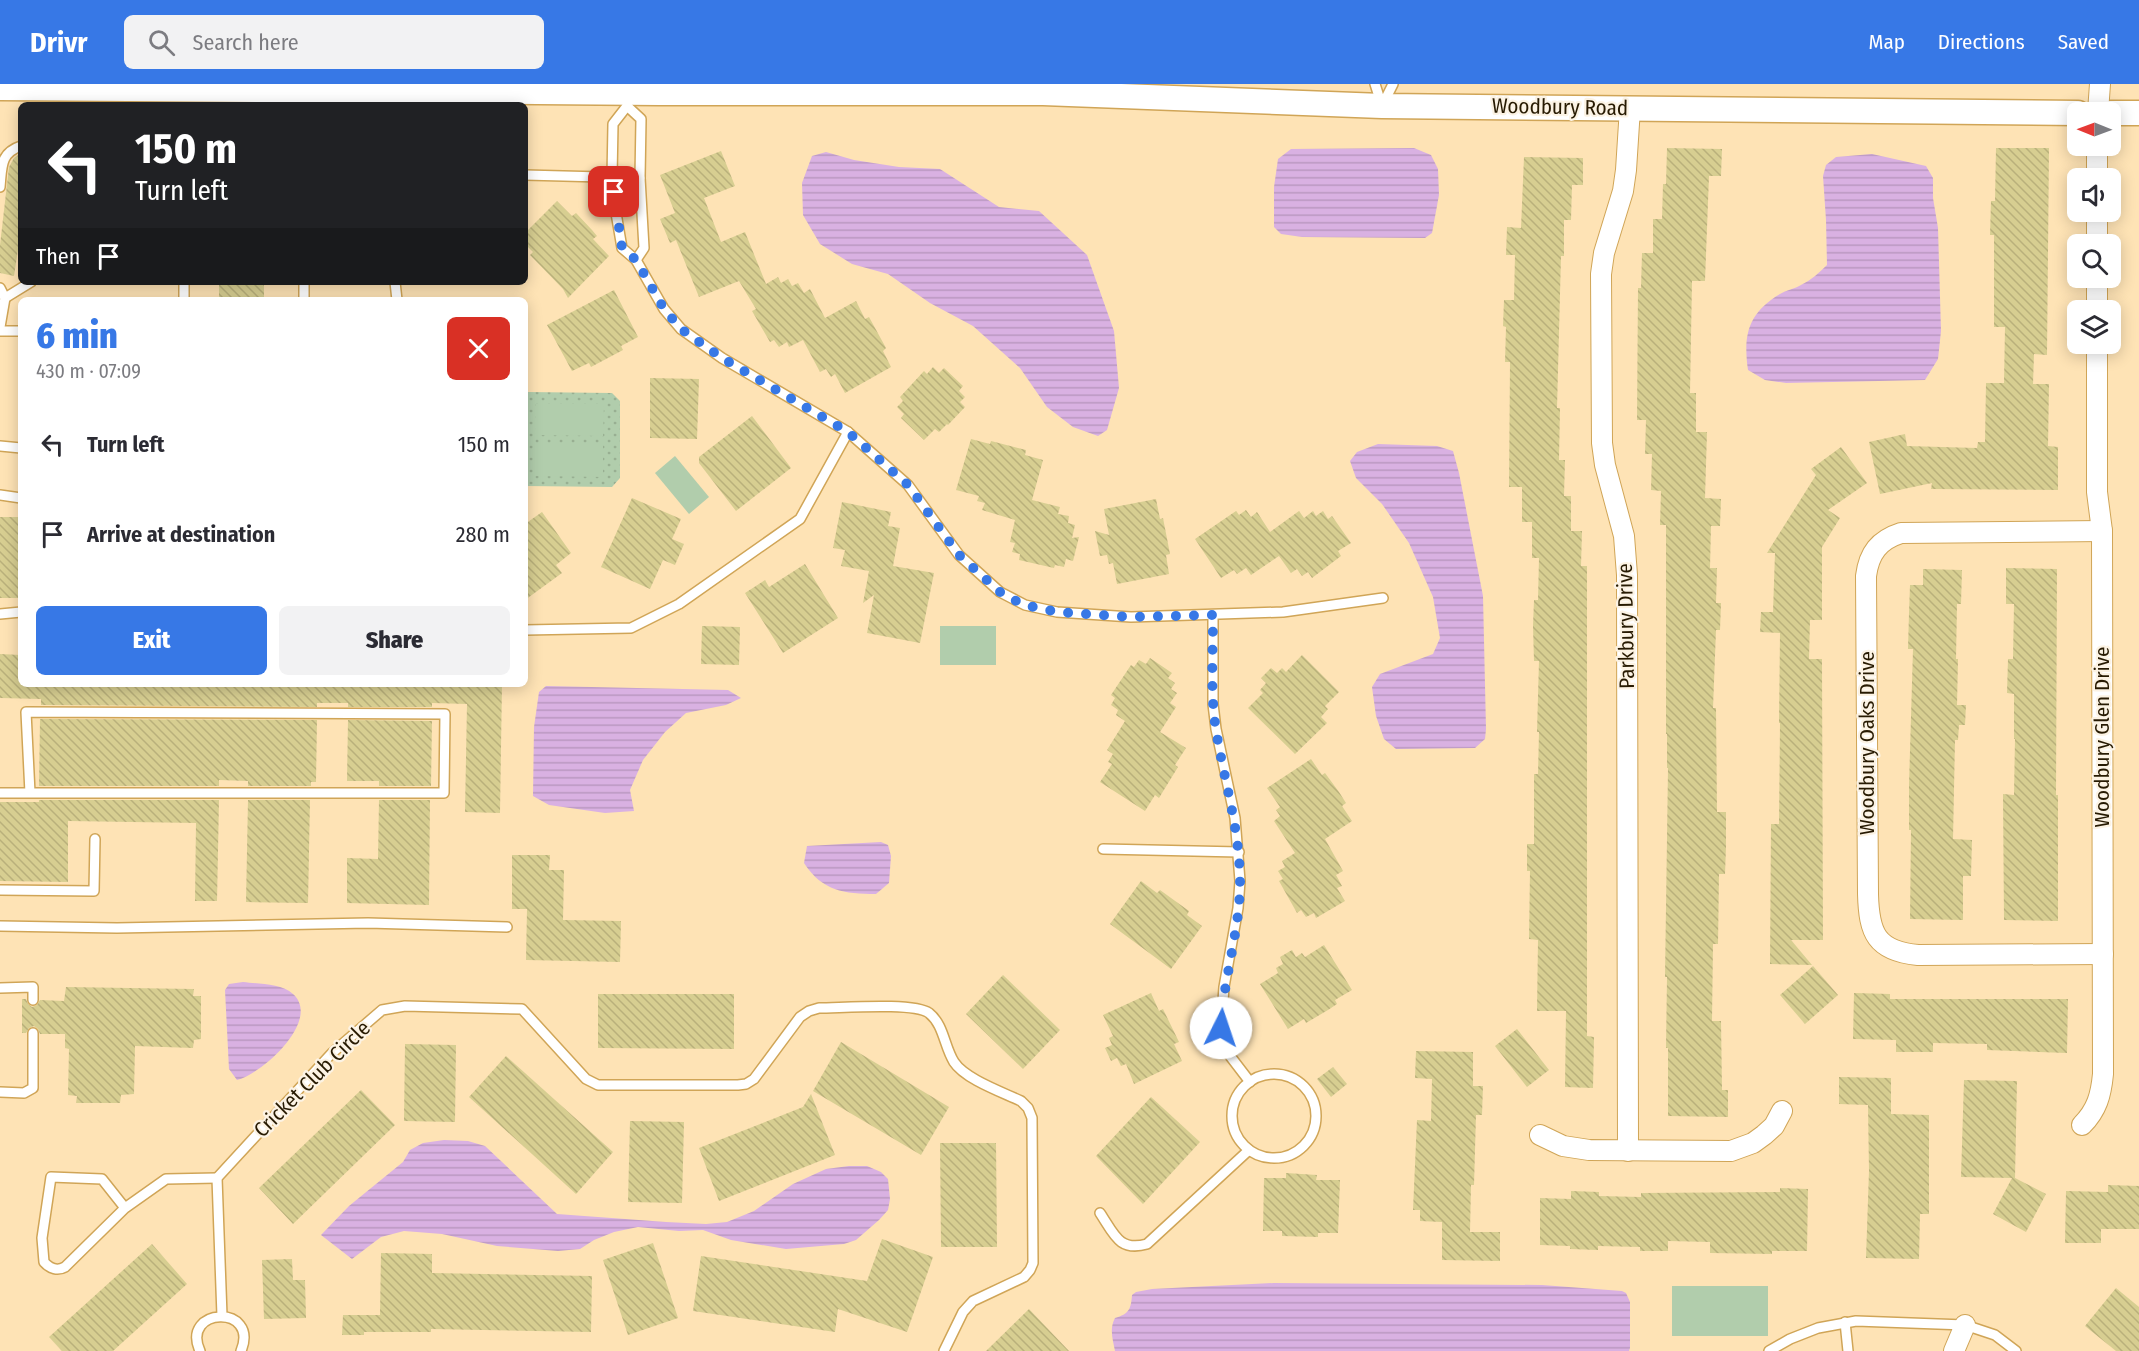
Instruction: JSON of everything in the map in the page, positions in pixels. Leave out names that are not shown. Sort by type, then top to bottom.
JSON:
[{"type":"street","name":"Woodbury Road","points":[[965,84],[1043,88],[1378,95],[1630,108],[2067,112]]},
{"type":"street","points":[[2099,102],[2100,84]]},
{"type":"street","name":"Woodbury Road","points":[[0,88],[171,93],[628,94],[1043,88]]},
{"type":"street","name":"Parkbury Drive","points":[[1628,1151],[1627,575],[1624,536],[1605,465],[1602,443],[1600,293],[1604,253],[1623,191],[1630,108]]},
{"type":"street","points":[[2121,113],[2139,113]]},
{"type":"street","name":"Woodbury Glen Drive","points":[[2082,1125],[2098,1104],[2102,1090],[2102,531],[2097,492],[2097,354]]},
{"type":"street","name":"Woodbury Oaks Drive","points":[[2102,531],[1901,534],[1882,542],[1875,549],[1870,557],[1866,576],[1868,901],[1870,922],[1875,934],[1883,945],[1893,951],[1918,956],[2103,954]]},
{"type":"street","points":[[1540,1135],[1563,1146],[1576,1149],[1731,1151],[1742,1149],[1764,1135],[1774,1126],[1782,1111]]},
{"type":"street","points":[[1954,1351],[1965,1325]]},
{"type":"lane","points":[[1378,95],[1390,93],[1393,84]]},
{"type":"lane","points":[[628,94],[613,124],[612,177],[615,207],[622,248],[636,260],[664,309],[681,329],[722,358],[848,432],[908,485],[959,555],[1000,592],[1025,605],[1057,612],[1131,617],[1283,612],[1383,598]]},
{"type":"lane","points":[[628,94],[641,119],[640,178],[644,248],[636,260]]},
{"type":"lane","points":[[0,187],[4,158],[18,147]]},
{"type":"lane","points":[[528,175],[640,178]]},
{"type":"lane","points":[[5,298],[26,285]]},
{"type":"lane","points":[[0,288],[5,298],[0,329],[18,331]]},
{"type":"lane","points":[[528,630],[631,628],[679,604],[800,519],[848,432]]},
{"type":"lane","points":[[0,446],[18,448]]},
{"type":"lane","points":[[0,495],[18,498]]},
{"type":"lane","points":[[0,614],[18,612]]},
{"type":"lane","points":[[1213,615],[1215,721],[1235,818],[1240,881],[1238,908],[1224,987],[1221,1028],[1227,1052],[1250,1082]]},
{"type":"lane","points":[[0,793],[30,793],[444,793],[445,714],[26,712],[30,793]]},
{"type":"lane","points":[[0,890],[94,891],[95,839]]},
{"type":"lane","points":[[1103,849],[1239,852]]},
{"type":"lane","points":[[0,926],[117,928],[368,923],[507,927]]},
{"type":"lane","points":[[0,987],[33,987],[33,1000]]},
{"type":"lane","name":"Cricket Club Circle","points":[[217,1178],[332,1053],[371,1018],[382,1010],[392,1007],[522,1009],[586,1079],[597,1085],[746,1084],[754,1079],[800,1017],[809,1011],[819,1008],[911,1008],[927,1012],[938,1024],[954,1062],[962,1071],[1021,1101],[1029,1108],[1032,1118],[1033,1254],[1030,1270],[1024,1277],[973,1301],[963,1312],[944,1351]]},
{"type":"lane","points":[[0,1092],[24,1093],[33,1088],[33,1033]]},
{"type":"lane","points":[[1273,1074],[1286,1076],[1306,1089],[1313,1099],[1316,1117],[1311,1137],[1307,1143],[1294,1154],[1279,1159],[1256,1155],[1249,1150],[1237,1137],[1232,1119],[1233,1107],[1238,1095],[1250,1082],[1261,1076],[1273,1074]]},
{"type":"lane","points":[[1101,1213],[1115,1237],[1125,1245],[1136,1247],[1148,1244],[1249,1150]]},
{"type":"lane","points":[[125,1208],[102,1179],[51,1177],[42,1238],[44,1262],[61,1270],[125,1208],[166,1179],[217,1178],[222,1316]]},
{"type":"lane","points":[[200,1351],[197,1340],[202,1325],[211,1318],[222,1316],[240,1325],[244,1340],[242,1351]]},
{"type":"lane","points":[[1845,1322],[1848,1351]]},
{"type":"lane","points":[[1769,1351],[1804,1334],[1845,1322],[1965,1325],[1995,1335],[2016,1351]]},
{"type":"green space","points":[[528,392],[612,393],[620,401],[620,478],[612,487],[528,486]]},
{"type":"green space","points":[[536,404],[604,404],[603,436],[535,435]]},
{"type":"green space","points":[[535,445],[603,445],[603,477],[535,476]]},
{"type":"green space","points":[[675,456],[709,497],[689,514],[655,473]]},
{"type":"green space","points":[[940,626],[996,626],[996,665],[940,665]]},
{"type":"green space","points":[[1672,1286],[1768,1286],[1768,1336],[1672,1336]]},
{"type":"shaded area","points":[[1414,148],[1431,155],[1438,169],[1439,195],[1432,233],[1425,238],[1302,237],[1281,234],[1274,227],[1274,187],[1278,159],[1291,149]]},
{"type":"shaded area","points":[[826,152],[854,160],[899,167],[940,169],[999,207],[1039,211],[1087,255],[1114,331],[1119,388],[1107,430],[1098,436],[1073,427],[1047,407],[1020,368],[973,326],[930,303],[888,274],[852,264],[820,244],[803,215],[802,183],[812,156]]},
{"type":"shaded area","points":[[1872,154],[1926,166],[1933,178],[1933,198],[1938,228],[1941,331],[1938,359],[1925,380],[1786,383],[1765,380],[1748,370],[1747,336],[1754,317],[1769,301],[1808,281],[1827,265],[1823,176],[1826,165],[1836,157]]},
{"type":"shaded area","points":[[1378,444],[1437,446],[1453,451],[1483,596],[1486,729],[1485,739],[1475,748],[1396,749],[1384,739],[1376,716],[1372,687],[1380,674],[1433,654],[1440,638],[1433,597],[1409,543],[1382,504],[1356,478],[1350,461],[1357,452]]},
{"type":"shaded area","points":[[546,686],[728,690],[741,698],[726,705],[686,713],[665,732],[643,760],[630,790],[634,811],[605,813],[549,805],[533,796],[534,727],[539,692]]},
{"type":"shaded area","points":[[881,842],[888,845],[891,856],[889,883],[876,894],[844,892],[835,889],[818,880],[804,863],[807,846]]},
{"type":"shaded area","points":[[243,982],[288,990],[300,1005],[300,1018],[295,1031],[273,1057],[248,1076],[237,1080],[229,1069],[225,990],[229,984]]},
{"type":"shaded area","points":[[444,1140],[468,1141],[485,1146],[557,1214],[706,1224],[727,1222],[754,1211],[793,1184],[826,1169],[849,1166],[867,1166],[881,1172],[888,1179],[890,1199],[888,1210],[856,1240],[844,1244],[786,1249],[731,1240],[703,1230],[679,1231],[638,1227],[614,1232],[580,1249],[558,1251],[497,1246],[442,1234],[404,1231],[381,1237],[352,1259],[321,1235],[349,1206],[403,1162],[410,1150],[423,1143]]},
{"type":"shaded area","points":[[1274,1283],[1542,1285],[1622,1291],[1626,1293],[1630,1302],[1630,1348],[1629,1351],[1115,1351],[1112,1334],[1113,1322],[1115,1318],[1128,1310],[1132,1295],[1136,1292],[1152,1289]]},
{"type":"building","points":[[1667,148],[1722,149],[1721,176],[1709,176],[1705,281],[1692,281],[1690,393],[1696,393],[1696,432],[1707,432],[1705,498],[1721,499],[1720,526],[1711,526],[1710,568],[1717,568],[1716,603],[1721,603],[1720,630],[1716,630],[1713,708],[1716,708],[1717,812],[1726,812],[1726,847],[1725,874],[1719,874],[1718,944],[1713,944],[1712,1021],[1721,1021],[1722,1090],[1728,1090],[1728,1117],[1668,1116],[1667,977],[1665,977],[1668,768],[1666,525],[1660,525],[1661,491],[1651,490],[1652,454],[1645,454],[1646,420],[1637,420],[1638,288],[1641,288],[1642,253],[1653,253],[1653,219],[1662,219]]},
{"type":"building","points":[[1996,148],[2049,148],[2047,355],[2034,354],[2033,384],[2049,384],[2048,446],[2058,447],[2058,490],[1931,489],[1932,483],[1880,494],[1869,442],[1905,434],[1907,446],[1977,448],[1978,442],[1985,442],[1986,383],[2004,383],[2005,327],[1994,327],[1994,235],[1990,235],[1991,201],[1995,201]]},
{"type":"building","points":[[721,151],[735,186],[704,198],[721,242],[745,232],[766,284],[778,277],[781,283],[788,279],[792,286],[798,283],[804,293],[810,289],[825,318],[856,301],[865,319],[869,317],[886,348],[883,351],[891,367],[845,393],[835,374],[831,377],[826,369],[820,372],[803,340],[789,347],[787,342],[779,347],[774,340],[770,342],[752,311],[756,309],[739,281],[699,297],[676,240],[670,243],[660,219],[675,213],[660,175]]},
{"type":"building","points":[[18,155],[18,250],[14,276],[0,273],[0,245],[9,167]]},
{"type":"building","points":[[1524,157],[1583,158],[1583,185],[1572,185],[1571,220],[1564,220],[1557,408],[1560,408],[1559,460],[1565,460],[1564,496],[1571,496],[1571,531],[1582,531],[1581,566],[1587,566],[1587,1036],[1594,1037],[1593,1088],[1565,1087],[1566,1011],[1537,1011],[1538,940],[1529,939],[1530,871],[1527,871],[1527,844],[1534,844],[1534,774],[1538,774],[1539,661],[1534,661],[1533,626],[1534,600],[1538,600],[1539,558],[1532,558],[1532,522],[1522,522],[1522,487],[1509,487],[1510,362],[1505,362],[1506,327],[1503,326],[1504,300],[1514,300],[1515,255],[1506,255],[1507,227],[1521,228]]},
{"type":"building","points":[[557,201],[572,216],[576,213],[597,236],[593,239],[609,256],[568,298],[563,289],[530,255],[533,252],[528,247],[528,230]]},
{"type":"building","points":[[219,285],[264,285],[264,297],[219,297]]},
{"type":"building","points":[[614,290],[638,337],[621,346],[623,350],[591,367],[589,363],[572,371],[547,325]]},
{"type":"building","points":[[933,367],[939,373],[944,368],[963,386],[959,391],[965,397],[960,402],[965,407],[948,425],[939,432],[935,429],[924,440],[901,418],[904,414],[897,407],[903,401],[900,397],[924,371],[927,374]]},
{"type":"building","points":[[650,378],[699,379],[697,439],[650,438]]},
{"type":"building","points":[[752,416],[791,468],[736,511],[699,463],[699,457]]},
{"type":"building","points":[[971,439],[990,444],[991,441],[1026,450],[1025,455],[1043,460],[1032,500],[1060,507],[1058,514],[1069,516],[1068,523],[1075,525],[1072,538],[1079,537],[1073,561],[1066,559],[1064,567],[1055,565],[1054,568],[1019,560],[1020,554],[1012,552],[1015,543],[1010,542],[1015,520],[982,510],[985,503],[977,501],[979,496],[956,490]]},
{"type":"building","points":[[1841,447],[1867,483],[1828,510],[1840,518],[1822,547],[1822,620],[1810,620],[1809,659],[1822,659],[1823,940],[1791,940],[1812,965],[1770,964],[1771,824],[1779,824],[1780,633],[1760,632],[1761,612],[1773,612],[1775,553],[1767,553],[1816,475],[1811,469]]},
{"type":"building","points":[[632,498],[681,519],[672,539],[684,544],[675,565],[663,560],[650,589],[601,567]]},
{"type":"building","points":[[1156,499],[1160,519],[1163,518],[1170,554],[1166,555],[1169,574],[1117,584],[1113,563],[1109,564],[1107,555],[1100,556],[1095,531],[1109,535],[1104,509]]},
{"type":"building","points":[[842,502],[891,512],[888,526],[900,528],[893,566],[934,573],[920,643],[867,633],[874,595],[863,603],[869,571],[841,566],[845,550],[833,548]]},
{"type":"building","points":[[1246,510],[1251,517],[1257,512],[1270,532],[1299,511],[1304,518],[1313,511],[1316,516],[1323,511],[1328,519],[1332,516],[1351,543],[1338,551],[1341,556],[1312,578],[1308,572],[1302,576],[1297,569],[1291,573],[1279,556],[1251,575],[1246,568],[1237,574],[1234,570],[1221,578],[1195,539],[1236,511],[1239,515]]},
{"type":"building","points":[[542,512],[571,553],[556,565],[562,573],[528,598],[528,522]]},
{"type":"building","points":[[0,517],[18,517],[18,598],[0,598]]},
{"type":"building","points":[[805,564],[838,618],[783,653],[745,593],[765,580],[769,587]]},
{"type":"building","points":[[2006,568],[2057,569],[2058,921],[2004,920],[2003,794],[2014,795],[2015,739],[2014,694],[2007,693],[2008,659],[2013,659],[2014,604],[2006,604]]},
{"type":"building","points":[[1923,569],[1962,570],[1961,604],[1957,604],[1957,705],[1966,705],[1965,725],[1959,725],[1958,740],[1955,740],[1953,839],[1972,840],[1971,876],[1963,876],[1963,920],[1910,919],[1909,785],[1913,649],[1908,649],[1910,585],[1923,585]]},
{"type":"building","points":[[702,626],[740,627],[739,665],[701,664]]},
{"type":"building","points":[[0,654],[18,655],[18,687],[502,687],[500,813],[465,812],[467,704],[432,703],[432,707],[348,707],[348,703],[317,703],[317,707],[41,705],[41,699],[0,698]]},
{"type":"building","points":[[1302,655],[1339,692],[1325,706],[1328,709],[1321,717],[1327,723],[1295,754],[1248,708],[1263,693],[1260,690],[1266,683],[1261,678],[1271,668],[1277,673],[1282,668],[1286,672]]},
{"type":"building","points":[[1150,658],[1172,673],[1168,678],[1175,683],[1171,689],[1177,693],[1170,703],[1176,707],[1160,732],[1186,748],[1175,765],[1178,767],[1159,798],[1155,795],[1145,811],[1100,782],[1112,764],[1108,762],[1113,754],[1107,750],[1125,721],[1116,715],[1118,710],[1111,705],[1115,698],[1111,695],[1131,665],[1134,667],[1139,660],[1146,664]]},
{"type":"building","points":[[40,719],[317,720],[316,782],[311,782],[311,786],[248,786],[248,781],[219,780],[219,786],[39,786]]},
{"type":"building","points":[[348,720],[432,721],[431,786],[379,786],[379,781],[347,781]]},
{"type":"building","points":[[1311,759],[1322,775],[1325,773],[1339,792],[1346,803],[1342,806],[1352,821],[1325,839],[1343,871],[1336,875],[1342,886],[1337,888],[1345,901],[1316,918],[1314,913],[1306,917],[1301,910],[1297,913],[1279,881],[1283,879],[1278,871],[1285,867],[1282,861],[1295,853],[1274,821],[1280,816],[1276,810],[1280,807],[1267,788]]},
{"type":"building","points":[[39,800],[219,800],[217,901],[195,901],[196,823],[68,821],[68,882],[0,881],[0,802],[39,802]]},
{"type":"building","points":[[248,800],[310,800],[308,903],[246,902]]},
{"type":"building","points":[[379,800],[430,800],[429,905],[347,903],[347,858],[378,859]]},
{"type":"building","points":[[512,855],[550,855],[549,870],[564,870],[563,920],[621,921],[620,962],[526,960],[527,909],[512,909]]},
{"type":"building","points":[[1141,881],[1157,893],[1160,890],[1189,911],[1187,915],[1202,926],[1171,969],[1110,924]]},
{"type":"building","points":[[1324,945],[1352,990],[1335,1000],[1337,1004],[1328,1010],[1306,1023],[1304,1019],[1288,1029],[1260,984],[1278,973],[1276,968],[1283,964],[1280,957],[1292,950],[1296,957],[1302,953],[1305,957]]},
{"type":"building","points":[[1813,966],[1838,995],[1805,1024],[1780,995]]},
{"type":"building","points":[[1003,975],[1060,1030],[1023,1069],[966,1014]]},
{"type":"building","points":[[66,987],[194,989],[193,996],[201,996],[201,1039],[194,1040],[193,1048],[135,1046],[134,1094],[121,1095],[120,1103],[76,1103],[77,1096],[68,1095],[69,1049],[65,1048],[65,1034],[40,1034],[34,1026],[26,1033],[22,1033],[22,999],[26,999],[32,1007],[40,1000],[64,1001]]},
{"type":"building","points":[[1151,993],[1159,1011],[1163,1009],[1179,1042],[1174,1044],[1182,1061],[1134,1084],[1126,1064],[1121,1066],[1117,1058],[1111,1061],[1105,1048],[1112,1045],[1109,1038],[1113,1036],[1103,1015]]},
{"type":"building","points":[[1854,993],[1890,994],[1890,999],[2068,999],[2067,1053],[1987,1050],[1987,1044],[1933,1043],[1933,1052],[1896,1052],[1896,1040],[1853,1039]]},
{"type":"building","points":[[598,994],[734,994],[734,1049],[598,1048]]},
{"type":"building","points":[[1517,1029],[1549,1070],[1527,1087],[1495,1046]]},
{"type":"building","points":[[841,1042],[949,1107],[921,1155],[813,1091]]},
{"type":"building","points":[[405,1044],[456,1045],[455,1122],[404,1121]]},
{"type":"building","points":[[1416,1051],[1473,1052],[1473,1086],[1483,1086],[1482,1115],[1476,1115],[1470,1232],[1500,1232],[1500,1261],[1442,1260],[1442,1222],[1420,1221],[1420,1210],[1413,1210],[1417,1120],[1431,1121],[1432,1079],[1415,1078]]},
{"type":"building","points":[[506,1056],[613,1152],[576,1194],[469,1097]]},
{"type":"building","points":[[1333,1067],[1347,1084],[1331,1097],[1317,1079]]},
{"type":"building","points":[[1839,1077],[1891,1078],[1891,1114],[1929,1115],[1929,1214],[1920,1214],[1919,1259],[1866,1258],[1869,1171],[1868,1105],[1839,1104]]},
{"type":"building","points":[[1964,1080],[2017,1081],[2015,1178],[2046,1194],[2026,1232],[1993,1214],[2012,1178],[1961,1177]]},
{"type":"building","points":[[361,1090],[395,1125],[293,1224],[259,1188]]},
{"type":"building","points":[[811,1094],[835,1155],[719,1201],[699,1148],[803,1107]]},
{"type":"building","points":[[1151,1097],[1200,1142],[1143,1204],[1096,1156]]},
{"type":"building","points":[[630,1121],[684,1122],[682,1203],[628,1202]]},
{"type":"building","points":[[940,1143],[996,1143],[997,1247],[941,1247]]},
{"type":"building","points":[[1286,1173],[1317,1175],[1316,1180],[1340,1180],[1338,1233],[1318,1233],[1318,1237],[1282,1236],[1282,1231],[1263,1231],[1264,1178],[1286,1178]]},
{"type":"building","points":[[2108,1185],[2139,1186],[2139,1229],[2101,1229],[2101,1243],[2065,1243],[2066,1191],[2108,1192]]},
{"type":"building","points":[[1780,1188],[1808,1189],[1807,1251],[1772,1251],[1772,1254],[1710,1253],[1710,1242],[1668,1241],[1668,1251],[1640,1251],[1640,1247],[1598,1246],[1598,1250],[1540,1245],[1540,1198],[1571,1199],[1571,1191],[1599,1192],[1599,1196],[1641,1197],[1641,1193],[1780,1192]]},
{"type":"building","points":[[882,1239],[933,1257],[907,1332],[838,1309],[835,1332],[693,1311],[701,1256],[867,1281]]},
{"type":"building","points":[[653,1243],[678,1318],[628,1335],[603,1260]]},
{"type":"building","points":[[152,1244],[187,1284],[113,1351],[62,1351],[49,1337]]},
{"type":"building","points":[[381,1253],[432,1254],[432,1273],[592,1276],[591,1332],[431,1329],[431,1332],[364,1332],[364,1335],[342,1335],[343,1315],[380,1315]]},
{"type":"building","points":[[292,1259],[293,1280],[305,1280],[306,1318],[264,1319],[262,1260]]},
{"type":"building","points":[[2116,1288],[2139,1307],[2139,1351],[2116,1351],[2085,1326]]},
{"type":"building","points":[[1029,1309],[1069,1351],[986,1351]]},
{"type":"route","points":[[614,192],[622,248],[636,260],[664,309],[681,329],[722,358],[848,432],[908,485],[959,555],[1000,592],[1025,605],[1057,612],[1131,617],[1213,615],[1213,704],[1235,818],[1240,881],[1238,908],[1224,987],[1221,1028]]}]
